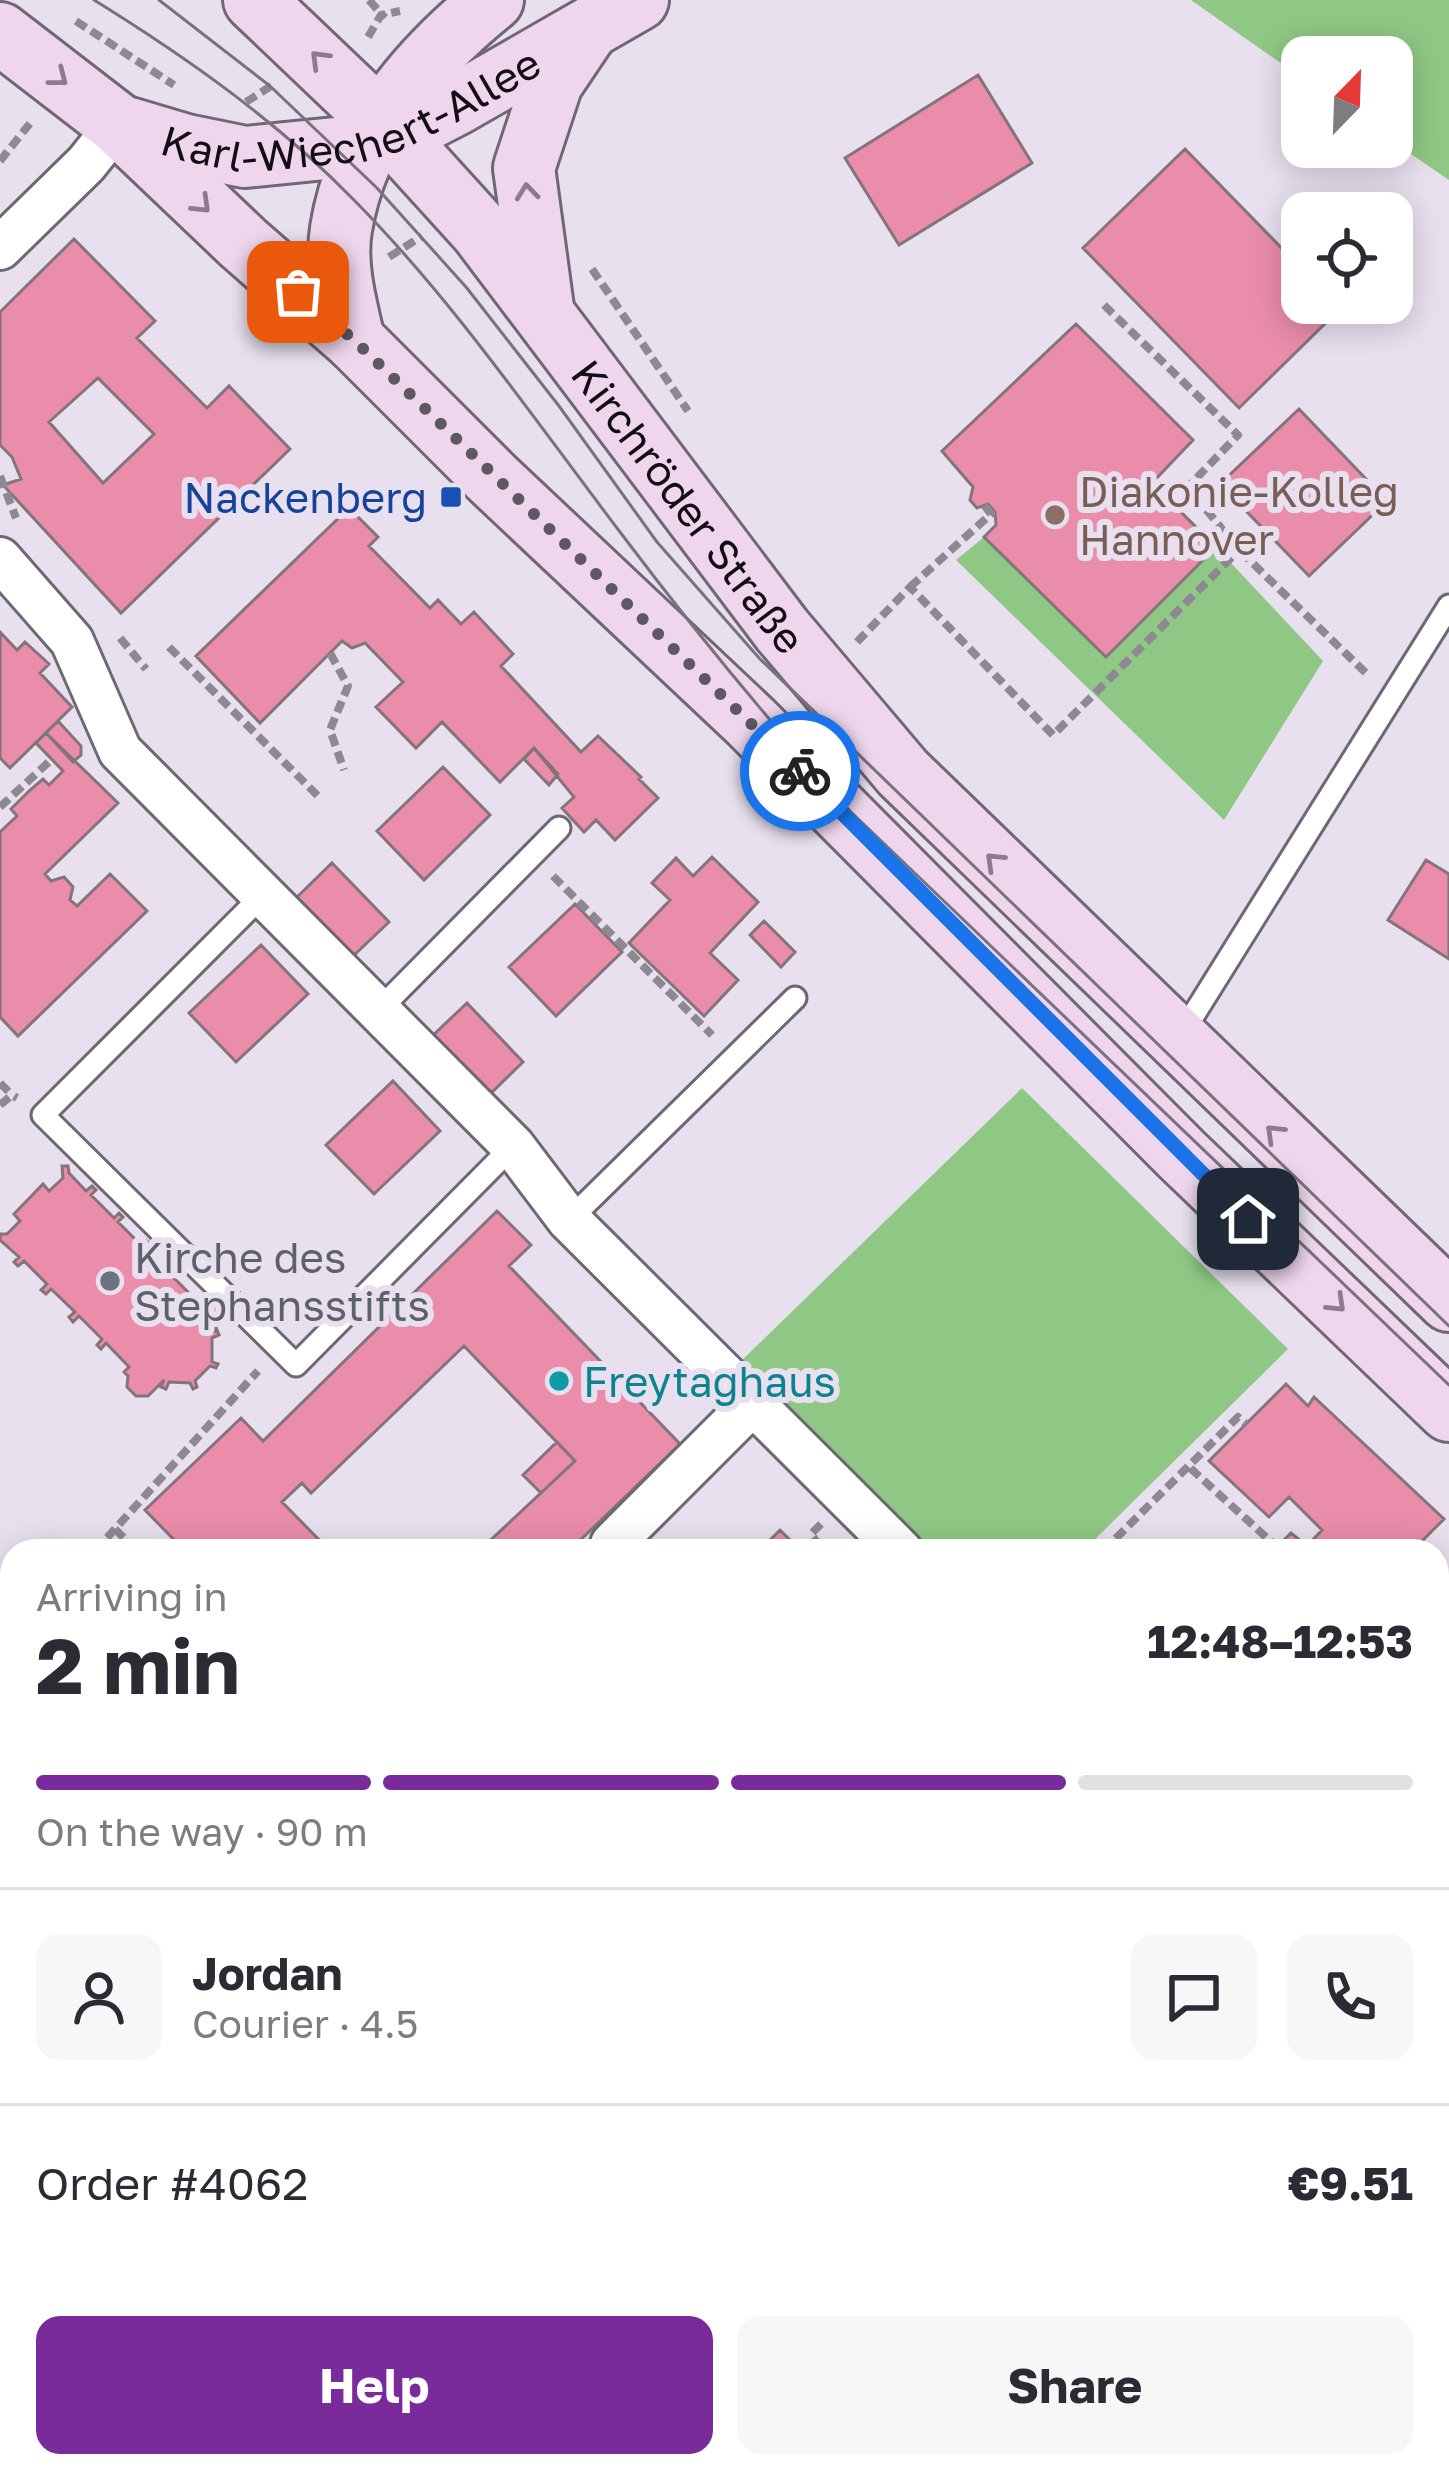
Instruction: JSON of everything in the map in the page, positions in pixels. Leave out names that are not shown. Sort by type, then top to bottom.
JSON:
[{"type":"main road","name":"Kirchröder Straße","points":[[254,0],[380,134],[458,205],[543,308],[782,630],[903,772],[1449,1301]]},
{"type":"main road","points":[[354,340],[340,267],[340,231],[380,134],[425,60],[494,0]]},
{"type":"main road","points":[[543,308],[524,168],[552,83],[613,14]]},
{"type":"main road","name":"Karl-Wiechert-Allee","points":[[118,124],[186,146],[245,157],[380,134],[613,14]]},
{"type":"main road","name":"Kirchröder Straße","points":[[0,33],[118,124],[354,340],[751,722],[1181,1154],[1449,1412]]},
{"type":"street","points":[[0,248],[86,164],[118,124]]},
{"type":"street","points":[[0,559],[72,641],[120,751],[513,1146],[569,1220],[889,1539]]},
{"type":"street","points":[[622,1539],[753,1403]]},
{"type":"lane","points":[[1178,1040],[1449,606]]},
{"type":"lane","points":[[378,1010],[559,828]]},
{"type":"lane","points":[[263,895],[44,1115],[296,1365],[513,1146]]},
{"type":"lane","points":[[569,1220],[795,998]]},
{"type":"path","points":[[0,161],[32,122]]},
{"type":"path","points":[[585,259],[690,415]]},
{"type":"path","points":[[1104,305],[1238,435],[1188,487],[1239,550],[1390,697]]},
{"type":"path","points":[[848,650],[992,514],[984,506]]},
{"type":"path","points":[[910,587],[1053,735],[1239,550]]},
{"type":"path","points":[[169,647],[317,796]]},
{"type":"path","points":[[330,652],[348,686],[330,730],[344,770]]},
{"type":"path","points":[[0,807],[52,759]]},
{"type":"path","points":[[532,855],[734,1057]]},
{"type":"path","points":[[0,1083],[12,1094]]},
{"type":"path","points":[[106,1539],[279,1348]]},
{"type":"path","points":[[1116,1539],[1238,1417],[1246,1424]]},
{"type":"path","points":[[1189,1467],[1268,1539]]},
{"type":"path","points":[[116,1529],[125,1539]]},
{"type":"green space","points":[[1191,0],[1449,0],[1449,180],[1413,155],[1413,36],[1281,36],[1281,63]]},
{"type":"green space","points":[[984,537],[1106,656],[1216,547],[1323,661],[1224,820],[956,560]]},
{"type":"green space","points":[[1022,1088],[1288,1349],[1095,1539],[904,1539],[737,1365]]},
{"type":"building","points":[[978,75],[1032,163],[899,245],[845,158]]},
{"type":"building","points":[[1185,149],[1281,247],[1281,324],[1325,324],[1239,408],[1083,248]]},
{"type":"building","points":[[74,239],[155,321],[137,338],[207,408],[229,386],[290,449],[121,613],[3,485],[21,479],[12,457],[0,445],[0,312]],"holes":[[[98,378],[154,434],[103,483],[49,422]]]},
{"type":"building","points":[[1076,324],[1193,440],[1152,483],[1216,547],[1106,657],[984,537],[996,525],[995,512],[988,504],[977,508],[970,500],[973,487],[942,451]]},
{"type":"building","points":[[1299,409],[1387,501],[1309,576],[1220,484]]},
{"type":"building","points":[[349,508],[378,537],[369,546],[430,608],[438,600],[461,624],[474,612],[513,654],[501,666],[581,752],[598,736],[658,798],[615,840],[596,820],[584,832],[562,808],[574,797],[534,748],[500,782],[442,722],[416,748],[376,707],[403,682],[365,643],[352,648],[342,641],[260,723],[196,656]]},
{"type":"building","points":[[0,632],[17,650],[25,642],[49,664],[40,673],[72,707],[10,768],[0,758]]},
{"type":"building","points":[[58,721],[81,746],[81,755],[73,762],[46,733]]},
{"type":"building","points":[[46,733],[118,803],[45,874],[51,881],[64,877],[73,887],[70,900],[77,906],[110,874],[147,911],[18,1036],[0,1017],[0,832],[17,816],[11,809],[29,791],[43,779],[49,785],[63,771],[36,743]]},
{"type":"building","points":[[534,748],[558,774],[549,785],[524,759]]},
{"type":"building","points":[[443,767],[490,815],[424,880],[377,831]]},
{"type":"building","points":[[712,857],[758,902],[710,953],[738,980],[704,1016],[629,943],[670,900],[652,883],[676,858],[693,876]]},
{"type":"building","points":[[1426,860],[1449,874],[1449,959],[1388,920]]},
{"type":"building","points":[[332,863],[389,922],[350,959],[294,900]]},
{"type":"building","points":[[575,904],[622,952],[556,1016],[509,967]]},
{"type":"building","points":[[764,921],[795,952],[781,967],[750,935]]},
{"type":"building","points":[[261,945],[308,994],[236,1062],[189,1013]]},
{"type":"building","points":[[467,1003],[523,1062],[485,1099],[429,1039]]},
{"type":"building","points":[[393,1081],[440,1131],[374,1194],[326,1145]]},
{"type":"building","name":"Kirche des Stephansstifts","points":[[62,1166],[68,1166],[86,1191],[92,1186],[96,1190],[91,1195],[114,1218],[119,1213],[123,1217],[118,1222],[141,1245],[146,1240],[150,1244],[145,1249],[169,1272],[174,1268],[178,1272],[173,1277],[196,1300],[211,1293],[231,1312],[210,1333],[217,1330],[219,1335],[212,1338],[212,1362],[218,1364],[195,1381],[197,1387],[169,1382],[166,1389],[161,1387],[164,1380],[148,1396],[136,1396],[127,1387],[124,1372],[129,1367],[106,1343],[101,1349],[97,1345],[102,1339],[79,1316],[73,1322],[69,1317],[75,1312],[51,1289],[46,1294],[41,1290],[47,1284],[24,1261],[18,1266],[14,1262],[19,1257],[0,1240],[0,1234],[7,1234],[20,1221],[14,1214],[43,1184],[49,1191],[63,1178]]},
{"type":"building","name":"Freytaghaus","points":[[497,1211],[531,1245],[509,1266],[680,1444],[581,1539],[492,1539],[575,1461],[464,1346],[311,1493],[302,1483],[282,1502],[318,1539],[173,1539],[145,1510],[241,1418],[263,1441]]},
{"type":"building","points":[[1286,1384],[1308,1406],[1314,1397],[1444,1519],[1424,1539],[1314,1539],[1322,1530],[1289,1497],[1269,1517],[1209,1461]]},
{"type":"building","points":[[557,1442],[575,1461],[541,1493],[523,1475]]},
{"type":"tram line","points":[[94,0],[230,92],[353,199],[459,319],[704,639],[851,812],[1449,1385]]},
{"type":"tram line","points":[[159,0],[270,86],[377,188],[466,287],[657,542],[760,659],[1449,1326]]},
{"type":"way so far","points":[[298,292],[354,340],[800,771]]},
{"type":"place","name":"Nackenberg","points":[[451,497]]},
{"type":"place","name":"Diakonie-Kolleg Hannover","points":[[1055,515]]},
{"type":"place","name":"Kirche des Stephansstifts","points":[[110,1281]]},
{"type":"place","name":"Freytaghaus","points":[[559,1381]]},
{"type":"route","points":[[800,771],[1248,1219]]}]
